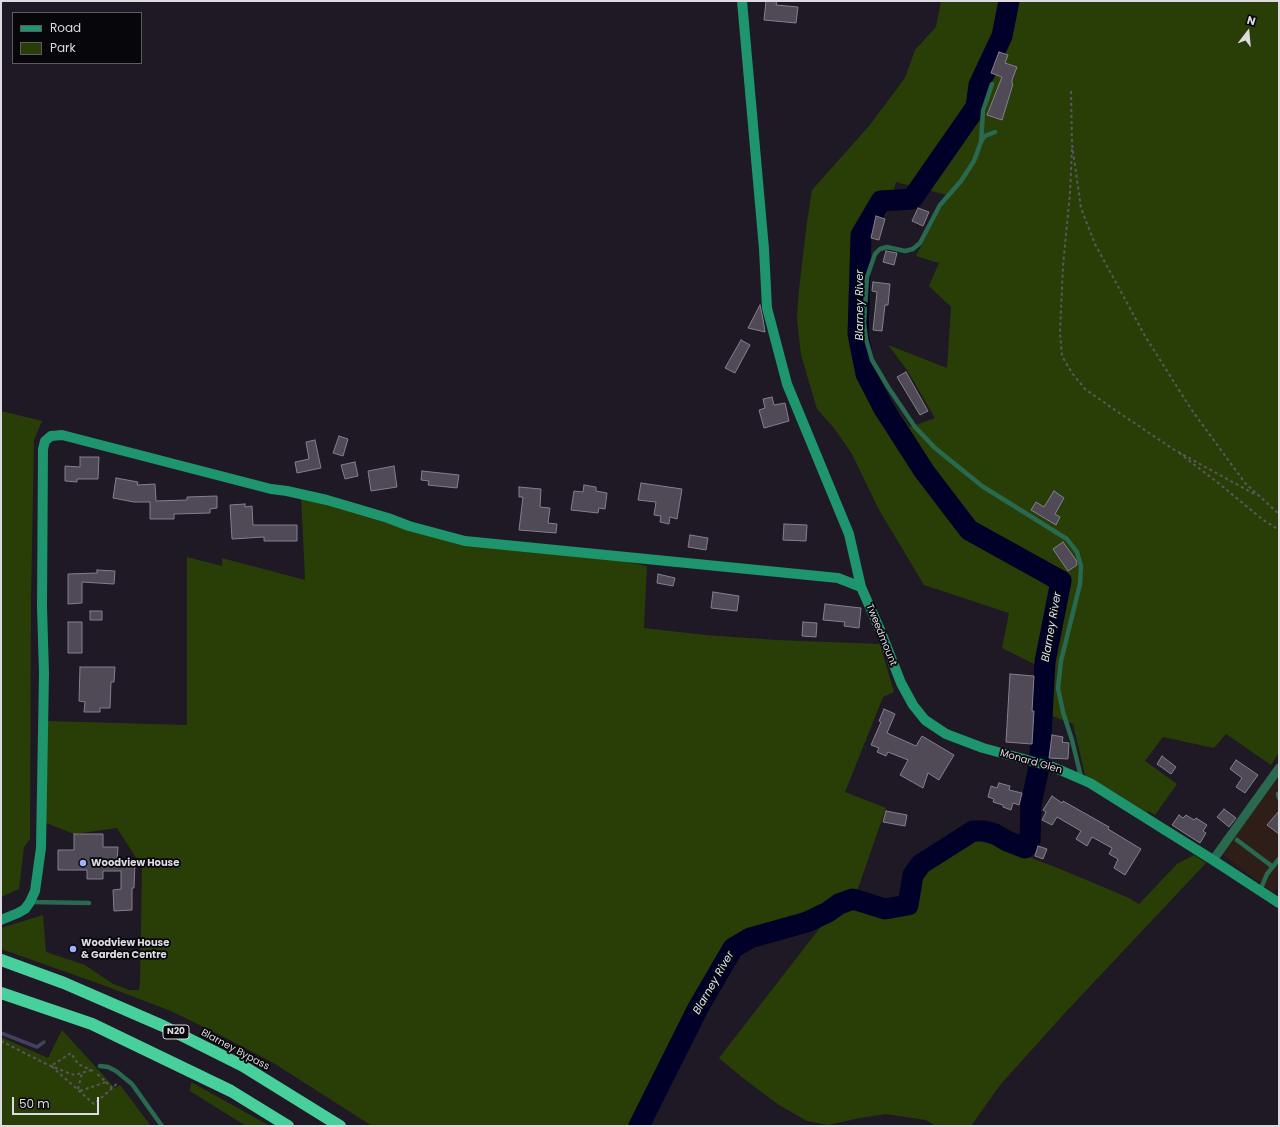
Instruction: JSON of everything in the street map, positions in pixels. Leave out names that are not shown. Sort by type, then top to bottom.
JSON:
[{"type":"highway","name":"Blarney Bypass","points":[[1,960],[64,983],[163,1026],[243,1066],[340,1126]]},
{"type":"highway","points":[[1,993],[92,1024],[231,1091],[288,1126]]},
{"type":"street","name":"Tweedmount","points":[[742,1],[764,249],[767,308],[786,384],[849,534],[861,587],[881,632],[901,684]]},
{"type":"street","points":[[1,920],[25,909],[30,902],[35,891],[41,848],[44,673],[42,607],[43,449],[44,441],[50,436],[62,435],[271,488],[327,500],[388,518],[409,526],[465,541],[838,578],[861,587]]},
{"type":"street","name":"Monard Glen","points":[[901,684],[918,713],[941,731],[975,746],[1053,766],[1090,783],[1279,903]]},
{"type":"street","points":[[1213,860],[1279,768]]},
{"type":"lane","points":[[981,142],[983,111],[992,84]]},
{"type":"lane","points":[[995,132],[985,136],[981,142],[974,161],[961,181],[940,205],[920,243],[913,249],[904,251],[887,247],[880,248],[875,254],[867,278],[864,323],[866,339],[872,360],[915,427],[936,448],[982,486],[1067,538],[1077,552],[1081,566],[1080,584],[1061,661],[1058,688],[1081,779]]},
{"type":"lane","points":[[1237,840],[1273,867]]},
{"type":"lane","points":[[1260,891],[1267,874],[1279,859]]},
{"type":"lane","points":[[30,902],[89,903]]},
{"type":"lane","points":[[100,1066],[108,1067],[116,1071],[132,1084],[162,1126]]},
{"type":"path","points":[[1071,91],[1072,144],[1070,193],[1063,266],[1060,334],[1062,356],[1072,373],[1085,389],[1173,449],[1218,482],[1262,519],[1279,530]]},
{"type":"path","points":[[1072,144],[1081,208],[1095,244],[1145,336],[1191,408],[1245,483],[1279,514]]},
{"type":"path","points":[[1173,449],[1259,496]]},
{"type":"path","points":[[1,1041],[51,1066],[71,1074],[82,1073],[100,1066]]},
{"type":"path","points":[[51,1066],[71,1053],[78,1064],[92,1070],[112,1088]]},
{"type":"path","points":[[51,1066],[94,1104],[124,1078]]},
{"type":"path","points":[[79,1090],[82,1073]]},
{"type":"path","points":[[79,1090],[106,1082]]},
{"type":"shaded area","points":[[1279,776],[1279,884],[1273,893],[1222,854]]},
{"type":"green space","points":[[941,1],[1279,1],[1279,752],[1271,765],[1226,734],[1214,748],[1163,737],[1145,761],[1177,784],[1155,815],[1148,811],[1148,813],[1085,775],[1073,724],[1037,710],[1038,666],[1002,648],[1009,613],[924,585],[878,508],[852,454],[834,428],[817,409],[801,355],[797,318],[799,289],[812,190],[869,126],[905,78],[915,50],[936,27]],"holes":[[[896,182],[947,195],[916,256],[939,263],[929,286],[951,307],[947,368],[888,345],[907,370],[935,418],[910,427],[875,377],[861,333],[863,276],[875,214],[886,216]]]},
{"type":"green space","points":[[1,411],[42,421],[34,440],[31,600],[30,839],[24,847],[19,889],[1,897]]},
{"type":"green space","points":[[301,494],[465,541],[578,552],[647,566],[644,628],[705,635],[777,640],[880,644],[894,692],[883,697],[845,792],[886,808],[856,894],[828,912],[807,922],[750,938],[733,948],[688,1028],[639,1126],[372,1126],[272,1062],[171,1011],[1,949],[1,928],[43,915],[46,952],[85,965],[113,984],[129,990],[139,990],[142,867],[117,828],[74,834],[41,821],[48,721],[187,725],[187,557],[222,566],[222,558],[305,580]]},
{"type":"green space","points":[[971,840],[984,840],[996,843],[1129,898],[1139,904],[1177,864],[1194,855],[1206,863],[1063,1015],[1000,1085],[971,1126],[936,1126],[926,1120],[885,1114],[828,1125],[807,1121],[779,1105],[719,1058],[826,920],[839,906],[881,914],[906,912],[913,907],[916,884],[927,870],[947,851]]},
{"type":"green space","points":[[62,1030],[115,1088],[120,1085],[151,1126],[1,1126],[1,1037],[48,1058]]},
{"type":"green space","points":[[191,1082],[270,1126],[246,1126],[190,1091]]},
{"type":"building","points":[[766,1],[777,1],[776,5],[798,7],[796,23],[764,20]]},
{"type":"building","points":[[999,52],[1008,55],[1005,63],[1017,67],[1012,80],[1013,84],[1002,120],[987,115],[1002,77],[991,73]]},
{"type":"building","points":[[918,208],[929,212],[923,226],[912,221]]},
{"type":"building","points":[[876,216],[885,219],[879,240],[871,238]]},
{"type":"building","points":[[886,251],[897,253],[894,265],[883,262]]},
{"type":"building","points":[[873,282],[890,284],[888,305],[885,305],[882,331],[873,330],[877,292],[872,291]]},
{"type":"building","points":[[760,305],[763,319],[765,332],[748,328]]},
{"type":"building","points":[[741,340],[750,345],[735,373],[725,368]]},
{"type":"building","points":[[906,372],[928,411],[920,415],[897,377]]},
{"type":"building","points":[[772,397],[774,405],[785,403],[789,421],[764,428],[759,410],[765,408],[763,399]]},
{"type":"building","points":[[339,436],[348,439],[343,456],[333,453]]},
{"type":"building","points":[[315,440],[321,468],[297,473],[295,462],[309,459],[306,442]]},
{"type":"building","points":[[80,457],[99,457],[98,479],[77,479],[77,482],[65,481],[65,466],[80,467]]},
{"type":"building","points":[[355,462],[358,476],[345,479],[341,465]]},
{"type":"building","points":[[394,466],[397,487],[371,491],[368,471]]},
{"type":"building","points":[[422,471],[459,475],[457,488],[428,485],[429,481],[421,480]]},
{"type":"building","points":[[116,478],[138,482],[137,485],[155,484],[156,501],[187,500],[187,497],[217,496],[217,508],[210,509],[210,513],[174,514],[174,519],[150,519],[150,502],[134,502],[113,498]]},
{"type":"building","points":[[641,483],[682,489],[677,519],[670,517],[669,524],[660,522],[661,516],[654,515],[656,502],[638,500]]},
{"type":"building","points":[[584,485],[596,487],[596,491],[607,493],[605,509],[599,508],[598,513],[571,510],[574,491],[583,492]]},
{"type":"building","points":[[519,487],[541,489],[540,507],[550,508],[548,523],[557,524],[556,533],[519,530],[523,497],[519,497]]},
{"type":"building","points":[[1054,491],[1064,498],[1055,514],[1060,517],[1056,525],[1031,510],[1036,502],[1044,507]]},
{"type":"building","points":[[245,504],[245,507],[252,506],[253,525],[297,525],[297,541],[264,541],[264,537],[232,539],[230,505]]},
{"type":"building","points":[[784,524],[807,525],[806,541],[783,540]]},
{"type":"building","points":[[690,535],[708,538],[706,550],[688,547]]},
{"type":"building","points":[[1063,542],[1076,560],[1077,565],[1068,571],[1053,549]]},
{"type":"building","points":[[97,570],[115,571],[114,584],[82,582],[82,603],[68,604],[68,574],[97,573]]},
{"type":"building","points":[[658,574],[675,578],[673,586],[657,583]]},
{"type":"building","points":[[713,592],[739,596],[737,611],[711,608]]},
{"type":"building","points":[[825,604],[861,608],[859,628],[844,626],[845,622],[823,620]]},
{"type":"building","points":[[90,611],[102,611],[102,620],[90,620]]},
{"type":"building","points":[[68,622],[82,622],[82,653],[68,653]]},
{"type":"building","points":[[803,622],[817,623],[816,637],[802,636]]},
{"type":"building","points":[[80,667],[115,667],[114,682],[111,682],[110,708],[100,708],[100,712],[84,712],[85,702],[79,701]]},
{"type":"building","points":[[1010,674],[1034,676],[1032,744],[1006,742]]},
{"type":"building","points":[[884,709],[895,714],[887,733],[916,746],[922,736],[954,755],[939,780],[928,773],[923,788],[900,775],[908,760],[888,752],[886,756],[877,752],[879,748],[871,745],[881,722],[879,721]]},
{"type":"building","points":[[1052,735],[1063,737],[1062,742],[1069,743],[1068,759],[1049,758]]},
{"type":"building","points":[[1162,756],[1176,767],[1171,774],[1157,764]]},
{"type":"building","points":[[1236,760],[1258,775],[1245,793],[1236,787],[1242,778],[1230,769]]},
{"type":"building","points":[[999,783],[1010,786],[1009,790],[1022,793],[1019,805],[1013,803],[1011,810],[1003,807],[1003,805],[993,802],[994,799],[988,797],[991,786],[997,788]]},
{"type":"building","points":[[1052,796],[1062,803],[1063,801],[1109,827],[1108,829],[1141,849],[1125,875],[1114,868],[1118,859],[1109,854],[1112,848],[1092,837],[1087,846],[1076,839],[1081,831],[1057,817],[1052,825],[1042,820],[1046,812],[1043,810]]},
{"type":"building","points":[[1224,809],[1236,818],[1229,827],[1217,817]]},
{"type":"building","points":[[886,811],[907,815],[905,826],[883,822]]},
{"type":"building","points":[[1279,811],[1279,834],[1267,825]]},
{"type":"building","points":[[1179,815],[1183,818],[1186,815],[1194,820],[1196,818],[1207,825],[1203,831],[1206,833],[1200,843],[1172,825]]},
{"type":"building","points":[[74,834],[103,834],[103,847],[118,847],[117,861],[135,862],[134,888],[132,888],[132,910],[114,911],[113,890],[121,889],[121,871],[103,871],[103,879],[87,879],[87,870],[58,870],[58,850],[74,850]]},
{"type":"building","points":[[1038,846],[1047,849],[1043,859],[1035,856]]},
{"type":"waterway","name":"Blarney River","points":[[639,1126],[698,1008],[733,948],[750,938],[807,922],[828,912],[839,904],[853,899],[885,909],[908,905],[913,875],[921,864],[973,831],[984,831],[995,834],[1007,841],[1025,848],[1030,841],[1031,804],[1040,755],[1045,662],[1061,581],[969,530],[924,471],[883,407],[866,374],[858,334],[861,235],[881,201],[912,199],[976,107],[979,85],[1002,36],[1009,1]]},
{"type":"waterway","points":[[1,1033],[37,1047],[44,1042]]},
{"type":"place","name":"Woodview House","points":[[83,863]]},
{"type":"place","name":"Woodview House & Garden Centre","points":[[73,949]]}]
